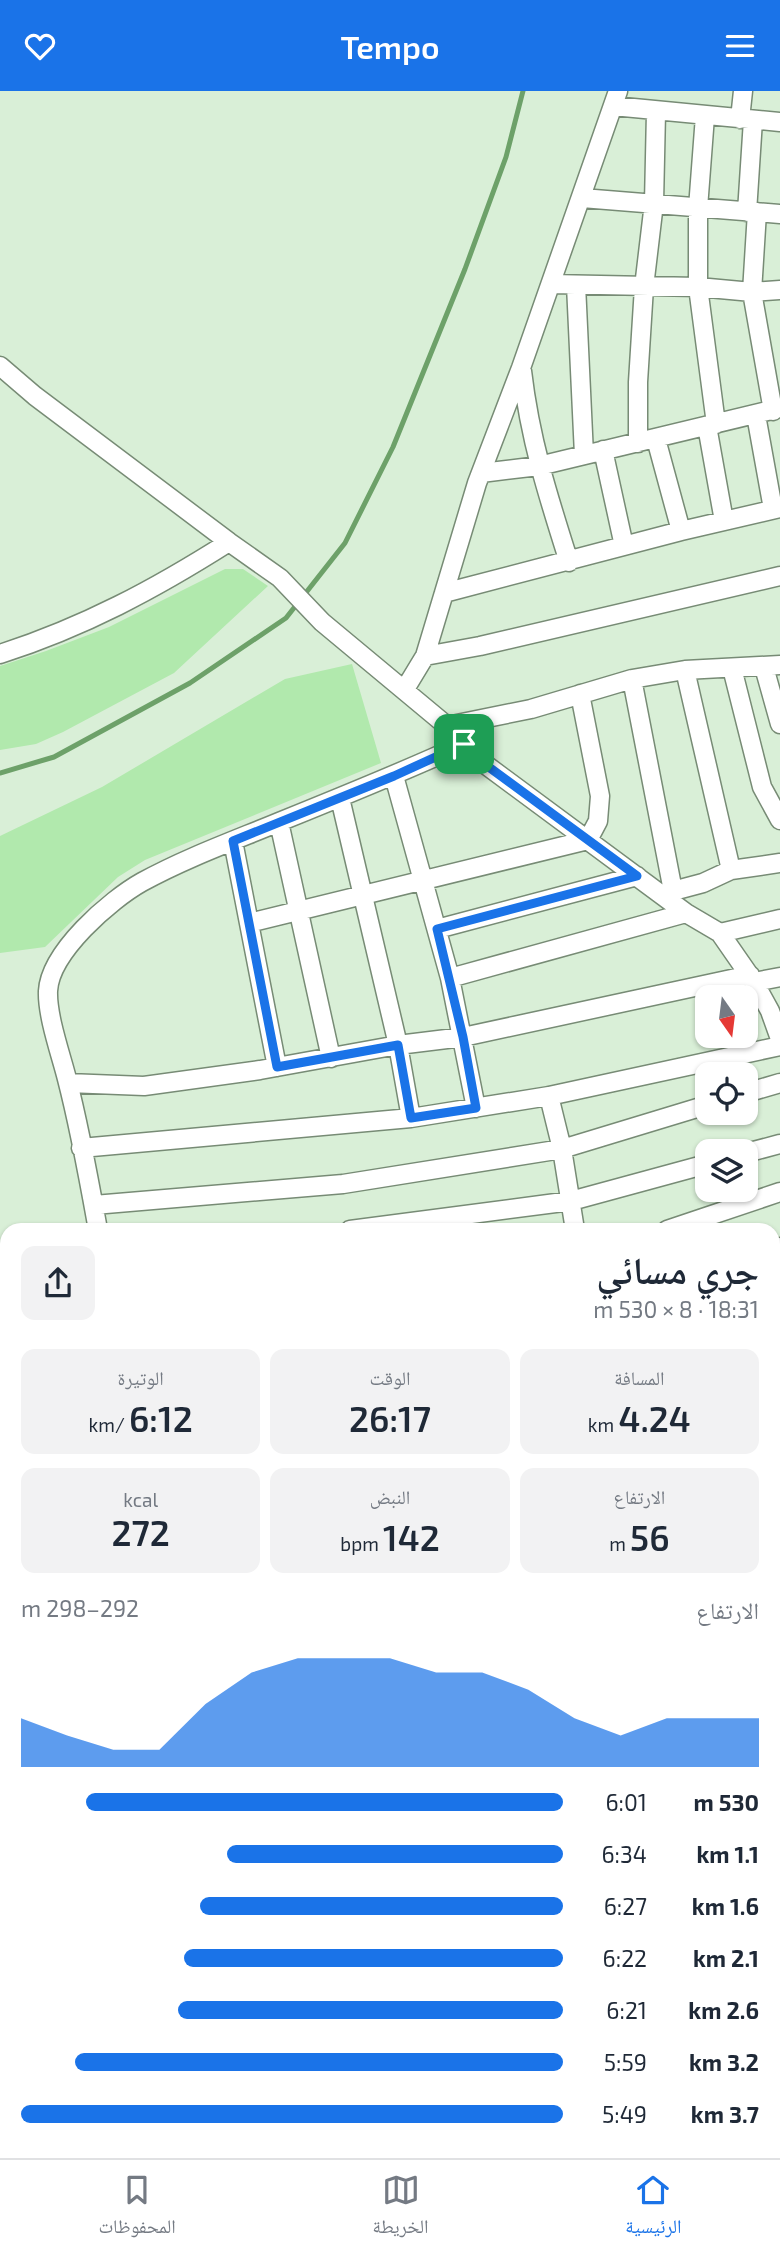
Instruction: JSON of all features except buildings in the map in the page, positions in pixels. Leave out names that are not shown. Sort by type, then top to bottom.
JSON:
[{"type":"street","points":[[444,593],[776,509],[770,411],[752,292],[752,212],[743,91]]},
{"type":"street","points":[[405,689],[425,656],[481,473],[582,198],[615,99],[656,112],[780,121]]},
{"type":"street","points":[[656,112],[654,203],[644,287],[638,382],[647,441],[681,531]]},
{"type":"street","points":[[705,116],[698,208],[698,288],[711,425],[724,521]]},
{"type":"street","points":[[582,198],[780,214]]},
{"type":"street","points":[[551,284],[752,292],[780,290]]},
{"type":"street","points":[[576,285],[584,455]]},
{"type":"street","points":[[0,366],[35,396],[229,543],[280,578],[322,622],[405,689],[482,762],[637,876],[671,896],[686,913],[720,933],[775,1010],[780,1039]]},
{"type":"street","points":[[521,367],[527,417],[539,466],[569,562]]},
{"type":"street","points":[[481,473],[539,466],[770,411]]},
{"type":"street","points":[[603,450],[624,546]]},
{"type":"street","points":[[0,654],[81,625],[169,580],[229,543]]},
{"type":"street","points":[[425,656],[480,646],[780,576]]},
{"type":"street","points":[[447,726],[531,709],[632,679],[685,670],[772,666],[780,724]]},
{"type":"street","points":[[732,668],[762,787],[780,821]]},
{"type":"street","points":[[685,670],[731,870]]},
{"type":"street","points":[[632,679],[671,896]]},
{"type":"street","points":[[249,923],[587,840],[598,821],[600,796],[580,694]]},
{"type":"street","points":[[97,1223],[68,1083],[49,1007],[48,990],[55,967],[74,938],[140,883],[190,858],[394,776],[464,744]]},
{"type":"street","points":[[394,776],[450,978],[476,1108]]},
{"type":"street","points":[[340,798],[398,1045],[411,1118]]},
{"type":"street","points":[[279,822],[331,1058]]},
{"type":"street","points":[[233,841],[277,1067]]},
{"type":"street","points":[[671,896],[731,870],[780,863]]},
{"type":"street","points":[[437,929],[637,876]]},
{"type":"street","points":[[450,978],[686,913]]},
{"type":"street","points":[[720,933],[780,919]]},
{"type":"street","points":[[68,1083],[144,1086],[277,1067],[398,1045],[463,1037],[752,979],[780,977]]},
{"type":"street","points":[[82,1149],[411,1118],[549,1096],[780,1046]]},
{"type":"street","points":[[758,1089],[780,1083]]},
{"type":"street","points":[[549,1096],[562,1149],[574,1223]]},
{"type":"street","points":[[94,1205],[343,1184],[562,1149],[695,1109]]},
{"type":"street","points":[[758,1150],[780,1144]]},
{"type":"street","points":[[403,1223],[571,1201],[695,1167]]},
{"type":"street","points":[[688,1223],[780,1192]]},
{"type":"green space","points":[[225,569],[243,569],[268,586],[174,673],[36,744],[0,750],[0,666],[109,627]]},
{"type":"green space","points":[[352,664],[381,763],[145,860],[118,877],[45,947],[0,953],[0,836],[102,787],[285,679]]},
{"type":"waterway","points":[[0,773],[54,757],[190,683],[286,618],[345,543],[393,447],[465,269],[506,157],[523,91]]},
{"type":"route","points":[[464,744],[482,762],[637,876],[437,929],[463,1037],[476,1108],[411,1118],[398,1045],[277,1067],[233,841],[394,776],[464,744]]}]
